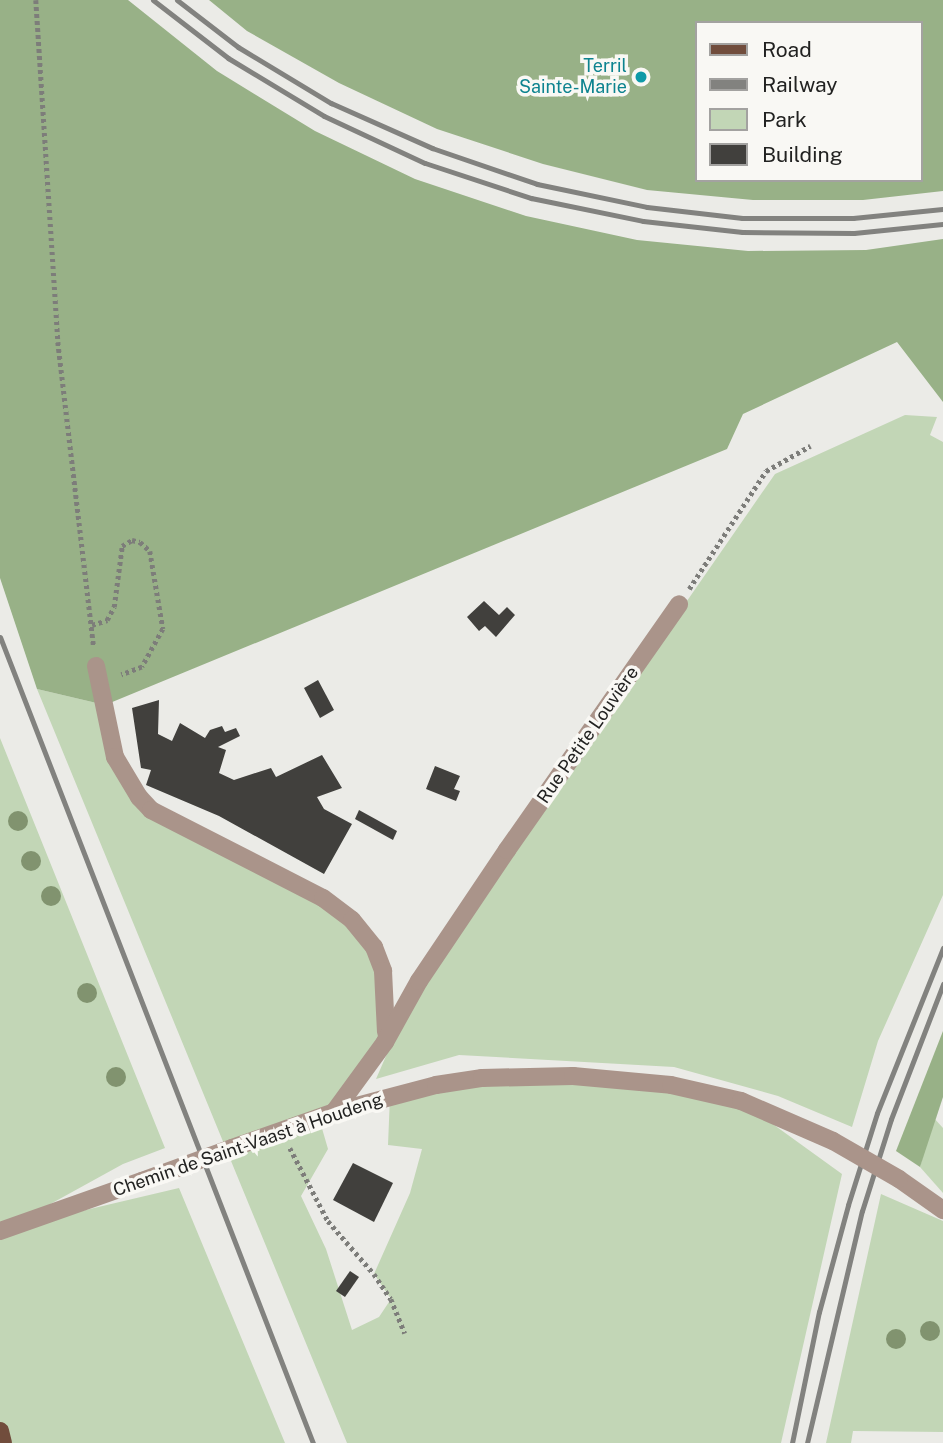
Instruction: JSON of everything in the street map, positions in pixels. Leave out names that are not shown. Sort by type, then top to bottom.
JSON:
[{"type":"main road","points":[[0,1431],[3,1443]]},
{"type":"street","name":"Rue Petite Louvière","points":[[334,1112],[385,1042],[419,981],[679,604]]},
{"type":"street","points":[[96,666],[115,757],[150,810],[323,898],[352,920],[374,947],[386,982],[385,1042]]},
{"type":"street","name":"Chemin de Saint-Vaast à Houdeng","points":[[0,1231],[334,1112],[390,1096],[482,1078],[623,1078],[741,1101],[833,1141],[899,1179],[943,1210]]},
{"type":"path","points":[[36,0],[58,342],[92,625],[107,620],[114,607],[122,546],[132,540],[141,542],[150,551],[163,629],[142,667],[121,675]]},
{"type":"path","points":[[679,604],[766,471],[810,446]]},
{"type":"path","points":[[284,1130],[314,1199],[391,1299],[405,1332]]},
{"type":"green space","points":[[0,0],[128,0],[217,71],[315,131],[415,179],[526,216],[637,240],[748,251],[866,250],[943,239],[943,402],[897,342],[743,414],[727,449],[105,705],[37,689],[0,578]]},
{"type":"green space","points":[[209,0],[943,0],[943,191],[863,200],[753,200],[647,190],[543,164],[437,129],[339,83],[247,31]]},
{"type":"green space","points":[[905,415],[937,417],[930,435],[943,442],[943,895],[878,1041],[852,1127],[778,1096],[674,1067],[459,1055],[376,1079],[396,1033],[463,924],[775,474]]},
{"type":"green space","points":[[37,689],[105,705],[139,797],[323,898],[374,947],[385,1042],[319,1118],[328,1149],[301,1196],[326,1249],[352,1330],[379,1317],[391,1299],[374,1274],[410,1193],[422,1149],[388,1145],[390,1096],[573,1076],[741,1101],[842,1174],[781,1443],[347,1443]]},
{"type":"green space","points":[[0,738],[165,1148],[123,1164],[5,1229],[179,1188],[285,1443],[0,1443]]},
{"type":"green space","points":[[943,1031],[943,1097],[920,1167],[896,1151]]},
{"type":"green space","points":[[933,1117],[943,1128],[943,1193],[920,1167]]},
{"type":"green space","points":[[881,1194],[943,1221],[943,1432],[853,1431],[851,1443],[826,1443]]},
{"type":"building","points":[[484,601],[499,615],[507,607],[515,615],[496,637],[485,626],[479,631],[467,617]]},
{"type":"building","points":[[318,680],[334,710],[320,718],[304,688]]},
{"type":"building","points":[[159,700],[158,734],[172,741],[180,723],[205,738],[210,730],[222,726],[225,732],[236,728],[240,736],[218,747],[226,750],[219,773],[234,780],[271,768],[276,777],[322,755],[342,788],[317,797],[324,809],[352,824],[324,874],[219,816],[146,785],[151,770],[141,768],[132,708]]},
{"type":"building","points":[[435,766],[460,776],[454,789],[460,791],[456,801],[426,789]]},
{"type":"building","points":[[359,810],[397,831],[393,840],[355,819]]},
{"type":"building","points":[[353,1163],[393,1183],[374,1222],[333,1200]]},
{"type":"building","points":[[350,1271],[359,1277],[345,1297],[336,1291]]},
{"type":"railway","points":[[153,0],[228,58],[324,116],[425,163],[531,198],[643,221],[742,232],[854,233],[943,224]]},
{"type":"railway","points":[[177,0],[238,47],[331,103],[432,148],[537,184],[647,207],[742,218],[853,218],[943,209]]},
{"type":"railway","points":[[0,637],[313,1443]]},
{"type":"railway","points":[[792,1443],[819,1312],[848,1205],[877,1113],[943,948]]},
{"type":"railway","points":[[807,1443],[862,1211],[891,1119],[943,984]]},
{"type":"place","name":"Terril Sainte-Marie","points":[[641,77]]}]
